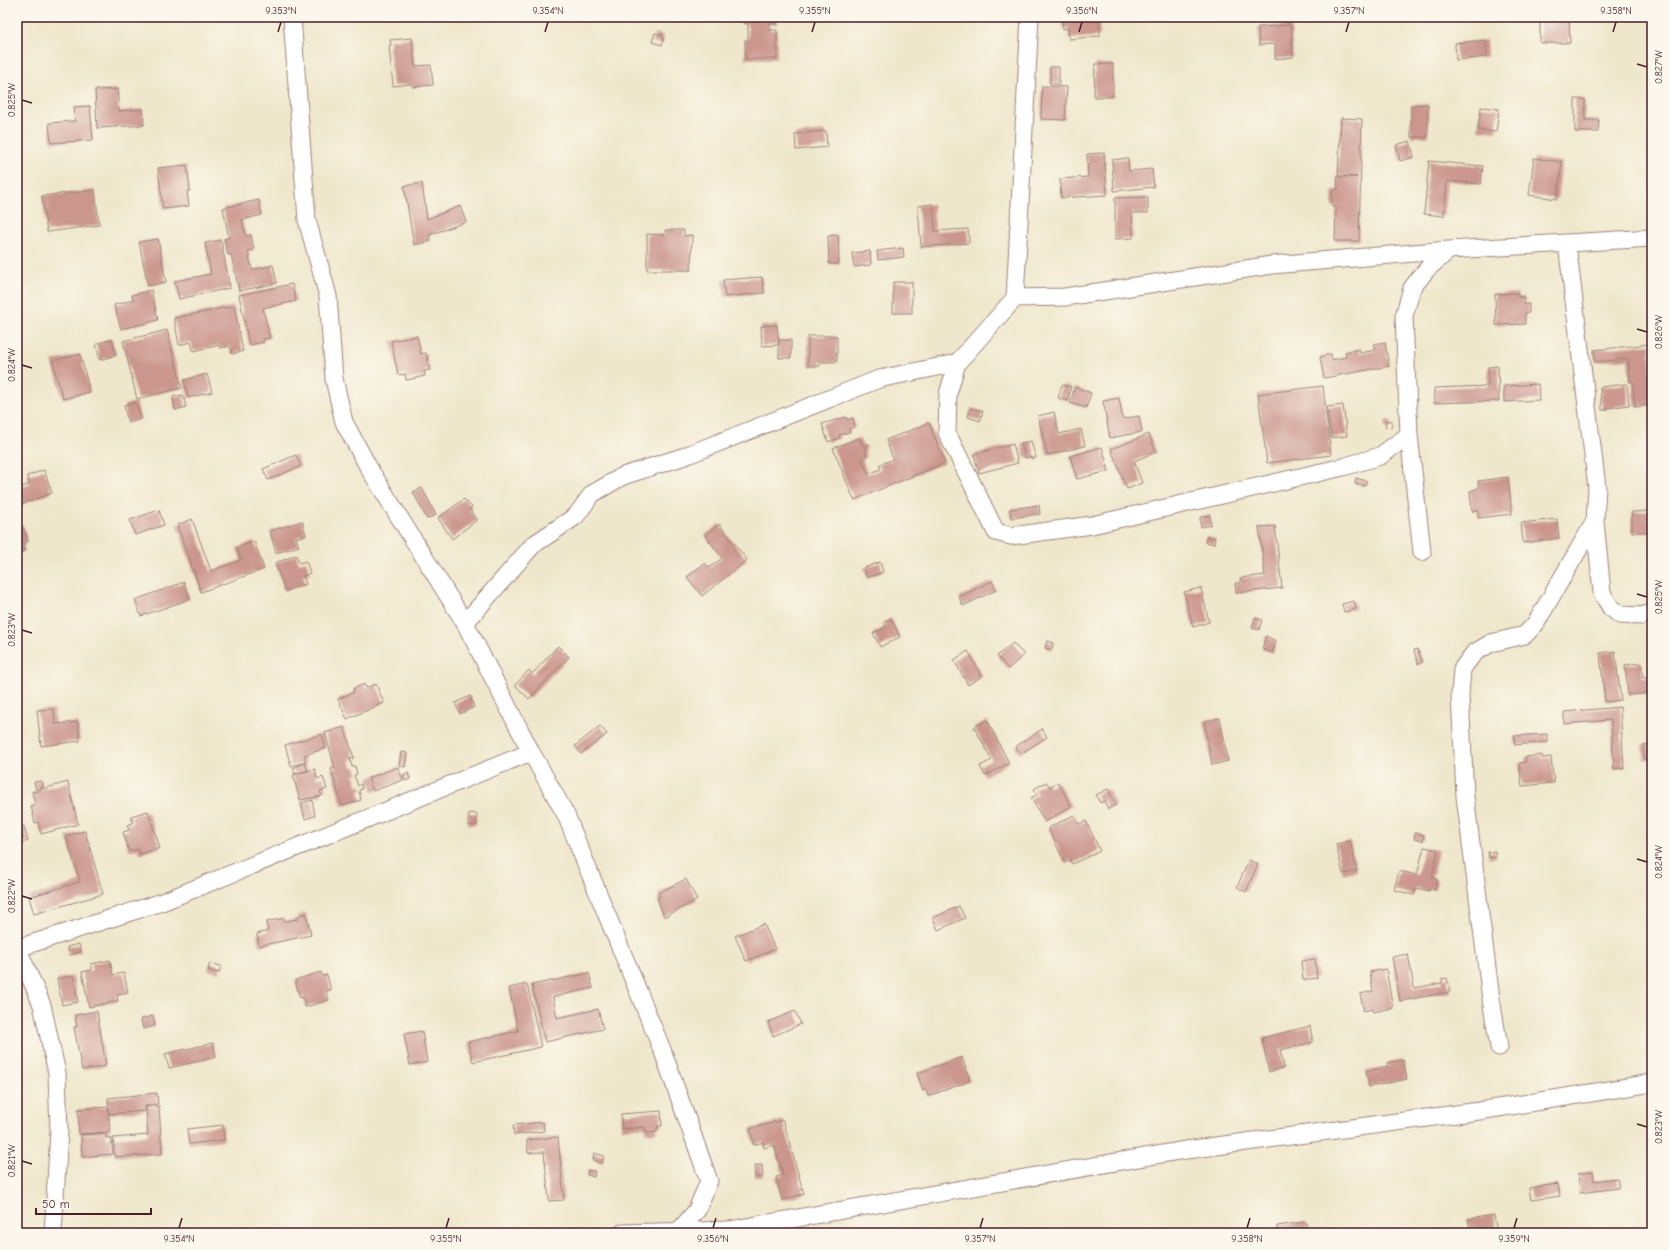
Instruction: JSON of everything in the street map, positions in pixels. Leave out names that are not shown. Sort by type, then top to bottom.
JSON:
[{"type":"street","points":[[292,17],[307,220],[328,296],[334,379],[344,422],[370,470],[465,623],[531,752],[566,815],[663,1052],[709,1181],[697,1210],[680,1231]]},
{"type":"street","points":[[1030,17],[1015,298],[957,364],[948,394],[947,434],[996,532],[1011,536],[1092,525],[1344,467],[1380,456],[1409,435]]},
{"type":"street","points":[[1015,298],[1065,297],[1272,265],[1449,250],[1652,238]]},
{"type":"street","points":[[1567,244],[1597,487],[1595,521],[1602,593],[1611,608],[1620,616],[1641,616],[1652,613]]},
{"type":"street","points":[[1422,552],[1409,435],[1404,316],[1412,288],[1427,269],[1449,250]]},
{"type":"street","points":[[465,623],[533,545],[576,516],[592,494],[623,476],[685,456],[879,379],[957,364]]},
{"type":"street","points":[[1499,1047],[1491,999],[1465,796],[1460,695],[1462,669],[1474,653],[1491,643],[1526,635],[1536,623],[1595,521]]},
{"type":"street","points":[[53,1233],[58,1132],[57,1073],[42,1004],[17,948],[162,902],[531,752]]},
{"type":"street","points":[[622,1233],[729,1230],[1179,1152],[1479,1111],[1652,1083]]},
{"type":"building","points":[[744,17],[777,17],[777,24],[769,24],[770,30],[777,30],[777,59],[745,59],[745,40],[748,40],[748,23],[744,24]]},
{"type":"building","points":[[1062,17],[1099,17],[1100,36],[1069,39],[1068,28],[1063,29]]},
{"type":"building","points":[[1503,17],[1503,19],[1489,18]]},
{"type":"building","points":[[1555,17],[1569,17],[1570,43],[1540,43],[1540,19],[1555,19]]},
{"type":"building","points":[[1291,25],[1293,57],[1275,59],[1275,44],[1259,45],[1258,27]]},
{"type":"building","points":[[655,33],[663,35],[662,37],[664,38],[662,45],[652,42]]},
{"type":"building","points":[[412,38],[415,66],[431,65],[433,85],[412,87],[412,84],[393,86],[389,46],[391,46],[390,40]]},
{"type":"building","points":[[1486,40],[1487,57],[1456,60],[1455,43]]},
{"type":"building","points":[[1095,64],[1113,64],[1113,97],[1094,97]]},
{"type":"building","points":[[1050,67],[1059,67],[1059,84],[1050,84]]},
{"type":"building","points":[[1042,86],[1067,87],[1065,120],[1041,119]]},
{"type":"building","points":[[117,89],[119,111],[143,109],[144,125],[97,128],[95,90]]},
{"type":"building","points":[[1575,99],[1585,99],[1585,120],[1599,120],[1598,132],[1575,132]]},
{"type":"building","points":[[1428,104],[1428,137],[1411,137],[1411,105]]},
{"type":"building","points":[[90,106],[93,140],[51,143],[49,123],[75,121],[74,107]]},
{"type":"building","points":[[1481,107],[1499,109],[1496,132],[1478,130]]},
{"type":"building","points":[[1341,118],[1362,119],[1359,241],[1335,241],[1336,207],[1332,207],[1332,191],[1338,189],[1337,177],[1357,177],[1338,176]]},
{"type":"building","points":[[826,131],[827,147],[796,150],[795,134]]},
{"type":"building","points":[[1410,141],[1414,157],[1400,161],[1396,145]]},
{"type":"building","points":[[1104,153],[1107,195],[1061,198],[1060,179],[1088,177],[1087,154]]},
{"type":"building","points":[[1128,158],[1129,171],[1152,169],[1154,187],[1114,191],[1112,160]]},
{"type":"building","points":[[1534,158],[1562,162],[1557,199],[1529,195]]},
{"type":"building","points":[[1429,161],[1483,166],[1481,184],[1447,181],[1444,216],[1424,214]]},
{"type":"building","points":[[187,165],[190,191],[187,191],[189,206],[163,209],[158,168]]},
{"type":"building","points":[[422,183],[427,219],[460,206],[466,222],[429,235],[430,241],[414,245],[404,186]]},
{"type":"building","points":[[95,190],[99,225],[47,232],[42,196]]},
{"type":"building","points":[[1148,197],[1148,213],[1132,213],[1133,238],[1115,239],[1115,198]]},
{"type":"building","points":[[259,200],[262,215],[242,220],[246,236],[251,235],[254,250],[248,251],[252,270],[273,265],[277,283],[239,291],[231,254],[228,255],[224,239],[229,238],[223,208]]},
{"type":"building","points":[[933,204],[935,231],[968,229],[969,243],[921,247],[918,206]]},
{"type":"building","points":[[665,230],[684,230],[684,236],[692,235],[691,270],[647,270],[647,234],[665,235]]},
{"type":"building","points":[[838,235],[839,264],[829,264],[828,236]]},
{"type":"building","points":[[158,239],[166,282],[148,286],[139,242]]},
{"type":"building","points":[[221,240],[230,288],[179,299],[175,281],[211,274],[205,243]]},
{"type":"building","points":[[903,248],[904,257],[878,260],[877,251]]},
{"type":"building","points":[[870,251],[871,265],[854,267],[852,253]]},
{"type":"building","points":[[762,277],[764,293],[725,297],[723,280]]},
{"type":"building","points":[[893,282],[912,282],[912,313],[893,313]]},
{"type":"building","points":[[292,284],[296,301],[263,308],[270,338],[263,339],[264,342],[249,345],[239,295]]},
{"type":"building","points":[[151,290],[158,320],[121,329],[114,305],[133,300],[132,295]]},
{"type":"building","points":[[1518,293],[1518,297],[1524,297],[1524,304],[1529,304],[1529,313],[1525,313],[1525,324],[1496,325],[1495,294]]},
{"type":"building","points":[[234,306],[243,351],[232,354],[230,346],[220,348],[220,345],[193,351],[191,342],[179,345],[174,318]]},
{"type":"building","points":[[777,325],[779,345],[762,346],[761,326]]},
{"type":"building","points":[[167,330],[182,388],[137,399],[123,341]]},
{"type":"building","points":[[417,336],[421,354],[426,353],[430,370],[424,371],[425,376],[406,380],[405,374],[398,375],[391,341]]},
{"type":"building","points":[[808,336],[837,336],[837,362],[820,362],[820,366],[808,366]]},
{"type":"building","points":[[112,339],[116,355],[100,360],[96,344]]},
{"type":"building","points":[[779,340],[791,340],[791,358],[779,358]]},
{"type":"building","points":[[1385,342],[1389,366],[1324,378],[1320,357],[1331,354],[1332,360],[1346,357],[1345,352],[1359,349],[1360,353],[1376,350],[1374,344]]},
{"type":"building","points":[[1650,344],[1652,405],[1635,407],[1633,381],[1630,382],[1628,359],[1595,362],[1594,350]]},
{"type":"building","points":[[80,354],[90,392],[63,399],[52,361]]},
{"type":"building","points":[[1498,366],[1499,401],[1434,403],[1434,388],[1488,386],[1488,367]]},
{"type":"building","points":[[207,374],[212,392],[188,398],[184,380]]},
{"type":"building","points":[[1538,384],[1539,400],[1504,402],[1504,386]]},
{"type":"building","points":[[1627,384],[1629,405],[1602,410],[1600,387]]},
{"type":"building","points":[[1062,385],[1071,387],[1068,401],[1058,398]]},
{"type":"building","points":[[1323,386],[1331,455],[1267,463],[1258,394]]},
{"type":"building","points":[[1075,387],[1091,393],[1086,408],[1070,403]]},
{"type":"building","points":[[183,395],[186,407],[175,410],[173,397]]},
{"type":"building","points":[[1119,398],[1123,419],[1139,416],[1142,432],[1110,438],[1103,401]]},
{"type":"building","points":[[136,402],[141,419],[128,423],[124,405]]},
{"type":"building","points":[[1343,405],[1347,436],[1331,438],[1327,407]]},
{"type":"building","points":[[971,408],[983,411],[980,421],[968,417]]},
{"type":"building","points":[[1054,412],[1059,434],[1081,429],[1085,446],[1047,455],[1038,416]]},
{"type":"building","points":[[846,417],[847,420],[853,418],[855,427],[849,429],[850,432],[839,435],[840,438],[828,442],[822,424]]},
{"type":"building","points":[[1386,420],[1392,421],[1391,428],[1385,427]]},
{"type":"building","points":[[929,423],[945,463],[854,500],[833,448],[859,438],[862,444],[867,446],[865,452],[867,457],[862,459],[868,474],[881,469],[879,465],[893,459],[886,440]]},
{"type":"building","points":[[1149,434],[1156,452],[1134,461],[1142,483],[1127,489],[1111,449]]},
{"type":"building","points":[[1031,441],[1036,458],[1025,458],[1021,443]]},
{"type":"building","points":[[1013,444],[1018,463],[979,473],[974,454]]},
{"type":"building","points":[[1102,447],[1109,471],[1077,479],[1070,456]]},
{"type":"building","points":[[296,455],[301,466],[268,480],[263,469]]},
{"type":"building","points":[[44,470],[52,493],[17,506],[17,489],[30,484],[27,476]]},
{"type":"building","points":[[1508,477],[1512,514],[1478,518],[1478,510],[1472,511],[1470,491],[1479,488],[1478,481]]},
{"type":"building","points":[[1356,478],[1367,481],[1365,486],[1355,484]]},
{"type":"building","points":[[422,488],[436,515],[427,519],[413,492]]},
{"type":"building","points":[[464,499],[472,507],[469,509],[477,520],[452,539],[438,518]]},
{"type":"building","points":[[1039,505],[1040,514],[1011,518],[1010,509]]},
{"type":"building","points":[[159,510],[164,525],[135,535],[130,520]]},
{"type":"building","points":[[1652,511],[1652,532],[1632,532],[1632,512]]},
{"type":"building","points":[[1210,515],[1211,525],[1201,527],[1200,517]]},
{"type":"building","points":[[192,519],[211,571],[241,560],[237,548],[254,541],[264,569],[201,592],[177,525]]},
{"type":"building","points":[[1557,519],[1559,538],[1523,543],[1521,523]]},
{"type":"building","points":[[302,521],[306,535],[296,538],[299,546],[276,553],[270,531]]},
{"type":"building","points":[[17,523],[19,527],[23,526],[28,542],[23,543],[25,551],[17,554]]},
{"type":"building","points":[[719,524],[747,560],[702,596],[687,577],[705,563],[709,568],[722,558],[705,535]]},
{"type":"building","points":[[1275,526],[1282,588],[1236,593],[1235,583],[1241,583],[1240,578],[1265,575],[1259,527]]},
{"type":"building","points":[[1207,536],[1215,538],[1214,544],[1205,542]]},
{"type":"building","points":[[296,555],[299,563],[306,561],[310,573],[303,576],[306,584],[285,591],[275,563]]},
{"type":"building","points":[[880,562],[883,572],[867,578],[864,568]]},
{"type":"building","points":[[992,581],[996,590],[963,606],[959,597]]},
{"type":"building","points":[[184,582],[190,599],[141,616],[135,600]]},
{"type":"building","points":[[1201,588],[1209,622],[1193,627],[1184,592]]},
{"type":"building","points":[[1354,601],[1356,609],[1344,612],[1342,604]]},
{"type":"building","points":[[891,618],[900,637],[880,647],[873,633],[886,627],[884,622]]},
{"type":"building","points":[[1255,618],[1262,620],[1259,630],[1252,628]]},
{"type":"building","points":[[1266,636],[1276,641],[1273,653],[1262,649]]},
{"type":"building","points":[[1047,641],[1053,643],[1052,650],[1045,648]]},
{"type":"building","points":[[1013,643],[1024,655],[1008,669],[997,656]]},
{"type":"building","points":[[558,646],[569,657],[529,699],[515,685],[529,670],[532,674]]},
{"type":"building","points":[[1417,649],[1423,662],[1418,664],[1414,650]]},
{"type":"building","points":[[968,651],[982,676],[968,685],[954,660]]},
{"type":"building","points":[[1615,651],[1621,700],[1605,702],[1600,653]]},
{"type":"building","points":[[1641,663],[1643,678],[1652,677],[1652,693],[1628,695],[1625,665]]},
{"type":"building","points":[[364,684],[366,688],[376,684],[384,703],[347,719],[338,699],[354,692],[353,689]]},
{"type":"building","points":[[470,696],[474,707],[460,714],[455,703]]},
{"type":"building","points":[[1620,707],[1624,768],[1614,769],[1611,720],[1564,724],[1564,712]]},
{"type":"building","points":[[54,709],[55,724],[78,722],[80,741],[41,746],[37,710]]},
{"type":"building","points":[[1220,718],[1228,761],[1212,765],[1204,721]]},
{"type":"building","points":[[987,720],[1009,763],[985,776],[980,766],[992,760],[974,727]]},
{"type":"building","points":[[600,726],[607,734],[581,754],[575,746]]},
{"type":"building","points":[[344,727],[354,758],[350,759],[352,767],[355,766],[357,774],[354,775],[358,786],[361,784],[362,789],[359,790],[361,800],[342,806],[331,769],[335,768],[325,733]]},
{"type":"building","points":[[1042,729],[1047,737],[1020,754],[1015,747]]},
{"type":"building","points":[[322,734],[326,748],[304,755],[306,762],[291,766],[285,745]]},
{"type":"building","points":[[1547,734],[1548,742],[1515,745],[1514,736]]},
{"type":"building","points":[[1652,744],[1652,759],[1644,760],[1643,745]]},
{"type":"building","points":[[401,752],[407,753],[405,767],[399,766]]},
{"type":"building","points":[[1542,755],[1542,758],[1551,757],[1554,783],[1522,786],[1519,763],[1526,762],[1525,757]]},
{"type":"building","points":[[305,763],[308,770],[295,774],[293,768]]},
{"type":"building","points":[[398,767],[403,780],[373,791],[368,778]]},
{"type":"building","points":[[315,769],[317,779],[323,777],[327,789],[320,791],[322,796],[300,800],[293,775]]},
{"type":"building","points":[[408,773],[410,779],[405,781],[403,775]]},
{"type":"building","points":[[42,781],[43,787],[36,789],[34,782]]},
{"type":"building","points":[[68,782],[78,824],[41,834],[38,822],[35,823],[31,806],[35,805],[32,792]]},
{"type":"building","points":[[1046,782],[1050,787],[1058,782],[1071,806],[1045,822],[1031,798],[1038,794],[1034,789]]},
{"type":"building","points":[[1108,789],[1116,805],[1108,809],[1104,801],[1100,803],[1096,795]]},
{"type":"building","points":[[312,800],[315,816],[305,819],[301,803]]},
{"type":"building","points":[[148,811],[160,848],[140,854],[138,849],[129,851],[123,832],[129,830],[127,825],[133,823],[131,816]]},
{"type":"building","points":[[469,813],[477,814],[476,825],[468,825]]},
{"type":"building","points":[[1074,815],[1079,824],[1086,821],[1100,851],[1072,864],[1070,860],[1065,863],[1048,828]]},
{"type":"building","points":[[24,826],[28,841],[17,844],[17,828]]},
{"type":"building","points":[[85,831],[103,894],[34,914],[29,897],[80,882],[66,836]]},
{"type":"building","points":[[1415,833],[1424,835],[1423,841],[1414,839]]},
{"type":"building","points":[[1350,841],[1357,871],[1343,874],[1336,844]]},
{"type":"building","points":[[1424,847],[1438,850],[1432,878],[1437,879],[1435,890],[1429,889],[1429,891],[1416,888],[1414,895],[1394,890],[1399,871],[1417,875]]},
{"type":"building","points":[[1495,851],[1496,857],[1489,858],[1488,852]]},
{"type":"building","points":[[1249,860],[1258,864],[1246,892],[1237,887]]},
{"type":"building","points":[[686,879],[697,900],[664,917],[657,898],[660,897],[658,893]]},
{"type":"building","points":[[959,906],[965,918],[938,930],[933,918]]},
{"type":"building","points":[[306,913],[311,935],[259,946],[257,934],[268,931],[266,922],[284,918],[285,921],[298,919],[297,916]]},
{"type":"building","points":[[764,924],[775,949],[746,961],[735,936]]},
{"type":"building","points":[[79,944],[81,952],[70,955],[67,947]]},
{"type":"building","points":[[1408,954],[1414,988],[1442,983],[1442,979],[1447,978],[1450,992],[1400,1001],[1392,957]]},
{"type":"building","points":[[1315,959],[1317,978],[1303,980],[1301,961]]},
{"type":"building","points":[[110,960],[113,975],[124,973],[128,993],[117,995],[118,1001],[89,1007],[82,972],[92,970],[91,964]]},
{"type":"building","points":[[210,963],[221,966],[219,973],[208,970]]},
{"type":"building","points":[[1386,969],[1393,1008],[1373,1012],[1372,1009],[1364,1011],[1360,994],[1373,991],[1370,972]]},
{"type":"building","points":[[321,972],[322,976],[327,975],[331,990],[326,991],[329,1000],[306,1007],[303,997],[300,998],[295,980]]},
{"type":"building","points":[[589,973],[593,988],[553,997],[557,1018],[598,1009],[603,1029],[545,1042],[532,985]]},
{"type":"building","points":[[73,976],[78,1002],[62,1005],[57,979]]},
{"type":"building","points":[[527,984],[541,1047],[473,1062],[468,1042],[518,1031],[509,988]]},
{"type":"building","points":[[97,1011],[106,1066],[82,1070],[74,1027],[77,1027],[75,1015]]},
{"type":"building","points":[[795,1011],[801,1024],[773,1036],[768,1022]]},
{"type":"building","points":[[153,1016],[155,1026],[143,1029],[141,1019]]},
{"type":"building","points":[[1310,1026],[1313,1042],[1280,1050],[1284,1068],[1269,1072],[1262,1038]]},
{"type":"building","points":[[422,1031],[427,1062],[410,1065],[404,1034]]},
{"type":"building","points":[[213,1043],[216,1057],[169,1068],[165,1054]]},
{"type":"building","points":[[962,1057],[970,1081],[928,1096],[926,1090],[923,1091],[917,1073]]},
{"type":"building","points":[[1403,1060],[1407,1079],[1369,1087],[1366,1071],[1388,1067],[1387,1063]]},
{"type":"building","points":[[157,1093],[158,1104],[145,1106],[145,1111],[109,1114],[108,1098]]},
{"type":"building","points":[[159,1106],[162,1154],[115,1157],[113,1138],[148,1135],[146,1107]]},
{"type":"building","points":[[108,1107],[110,1132],[79,1134],[78,1109]]},
{"type":"building","points":[[661,1111],[662,1126],[657,1127],[657,1132],[646,1133],[645,1127],[622,1129],[621,1114]]},
{"type":"building","points":[[783,1120],[804,1194],[782,1200],[776,1177],[783,1175],[774,1145],[764,1148],[763,1142],[754,1145],[750,1129]]},
{"type":"building","points":[[543,1122],[544,1131],[514,1135],[513,1125]]},
{"type":"building","points":[[223,1125],[224,1140],[189,1144],[187,1129]]},
{"type":"building","points":[[106,1133],[106,1138],[111,1137],[113,1154],[82,1157],[81,1135]]},
{"type":"building","points":[[558,1137],[564,1200],[549,1201],[544,1152],[528,1153],[527,1140]]},
{"type":"building","points":[[594,1153],[604,1156],[602,1163],[593,1160]]},
{"type":"building","points":[[755,1165],[762,1165],[763,1177],[755,1177]]},
{"type":"building","points":[[588,1170],[595,1171],[594,1177],[587,1175]]},
{"type":"building","points":[[1593,1171],[1594,1181],[1617,1178],[1619,1188],[1580,1193],[1578,1174]]},
{"type":"building","points":[[1558,1184],[1560,1196],[1531,1200],[1529,1188]]},
{"type":"building","points":[[1494,1215],[1497,1233],[1471,1233],[1468,1219]]},
{"type":"building","points":[[1306,1222],[1307,1233],[1278,1233],[1277,1226]]}]
